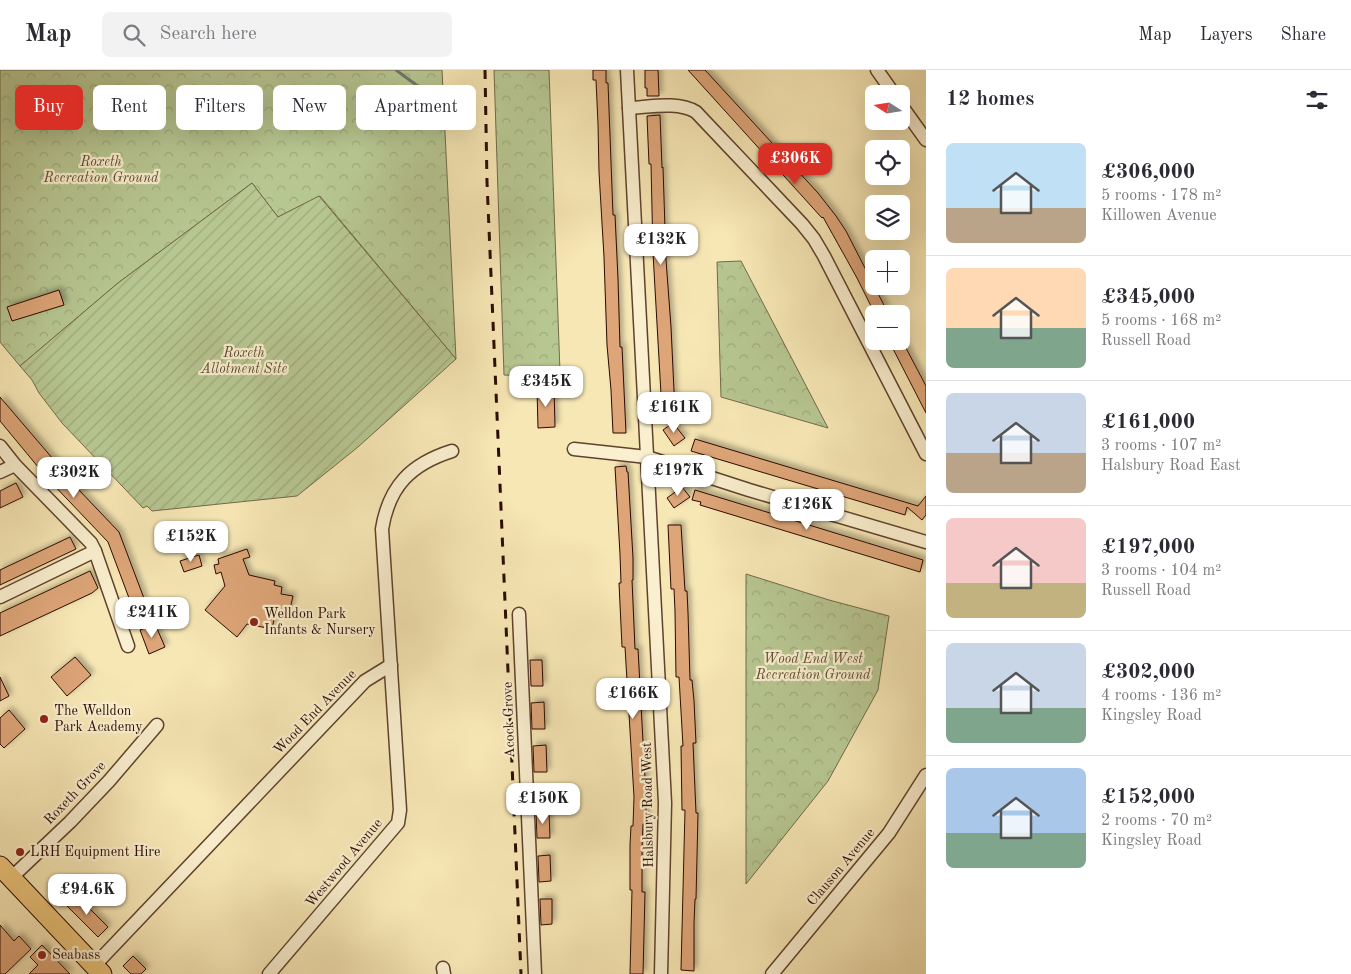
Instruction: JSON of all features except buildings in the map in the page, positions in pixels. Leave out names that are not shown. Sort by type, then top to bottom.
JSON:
[{"type":"main road","points":[[5,872],[98,970]]},
{"type":"street","name":"Halsbury Road West","points":[[626,70],[665,803],[661,974]]},
{"type":"street","points":[[877,70],[888,85]]},
{"type":"street","points":[[629,108],[671,106],[691,108],[802,224],[824,256],[926,454]]},
{"type":"street","points":[[910,118],[926,140]]},
{"type":"street","points":[[0,446],[15,465],[91,543],[128,646]]},
{"type":"street","points":[[574,449],[647,457],[749,490],[926,542]]},
{"type":"street","points":[[391,665],[382,529],[385,512],[395,490],[412,470],[433,457],[452,452]]},
{"type":"street","points":[[0,472],[15,465]]},
{"type":"street","points":[[0,597],[95,550]]},
{"type":"street","name":"Acock Grove","points":[[519,614],[535,974]]},
{"type":"street","name":"Wood End Avenue","points":[[98,970],[365,681],[391,665]]},
{"type":"street","name":"Westwood Avenue","points":[[269,974],[398,823],[400,810],[391,665]]},
{"type":"street","name":"Roxeth Grove","points":[[5,872],[70,822],[157,725]]},
{"type":"street","name":"Clauson Avenue","points":[[772,974],[896,824],[926,775]]},
{"type":"green space","name":"Roxeth Recreation Ground","points":[[0,70],[442,70],[443,85],[356,85],[356,130],[445,130],[456,359],[320,196],[278,217],[252,183],[118,283],[20,366],[0,342]]},
{"type":"green space","points":[[494,70],[549,70],[560,372],[528,376],[504,375]]},
{"type":"green space","name":"Roxeth Allotment Site","points":[[252,183],[278,217],[319,196],[456,359],[358,447],[297,496],[152,511],[147,506],[143,508],[62,423],[20,366],[118,283]]},
{"type":"green space","points":[[741,261],[828,428],[721,397],[717,262]]},
{"type":"green space","name":"Wood End West Recreation Ground","points":[[746,574],[829,600],[889,616],[878,690],[828,781],[746,884]]},
{"type":"waterway","points":[[396,70],[416,85]]},
{"type":"railway","points":[[485,70],[487,182],[521,974]]},
{"type":"place","name":"Welldon Park Infants & Nursery","points":[[254,622]]},
{"type":"place","name":"The Welldon Park Academy","points":[[44,719]]},
{"type":"place","name":"LRH Equipment Hire","points":[[20,852]]},
{"type":"place","name":"Seabass","points":[[42,955]]}]
